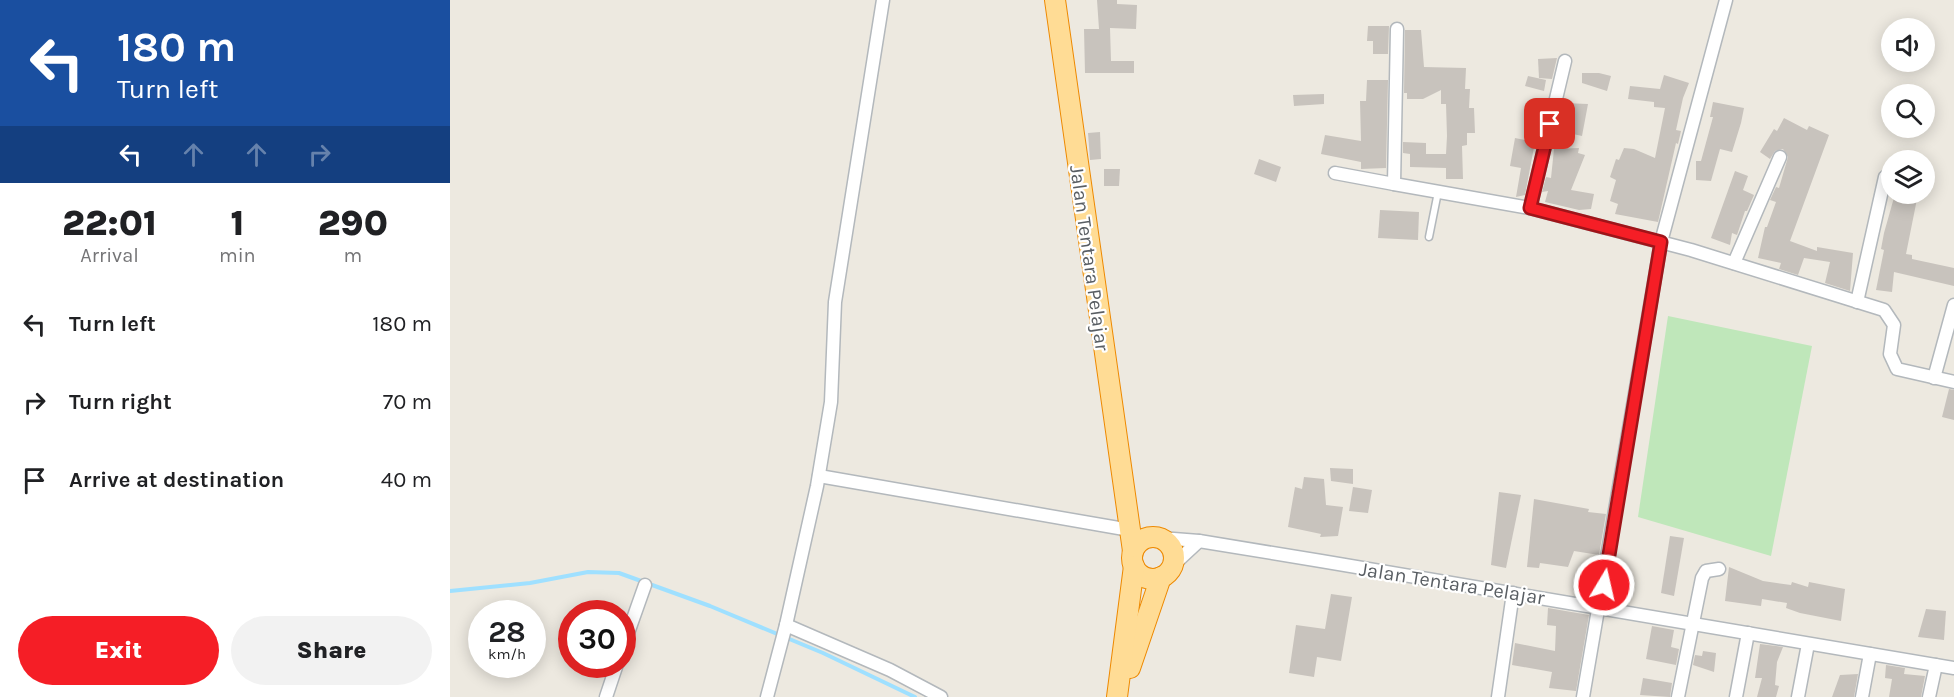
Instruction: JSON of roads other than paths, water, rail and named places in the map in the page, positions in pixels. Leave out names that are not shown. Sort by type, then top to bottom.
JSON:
[{"type":"highway","name":"Jalan Tentara Pelajar","points":[[1055,0],[1106,373],[1128,505],[1133,559],[1118,697]]},
{"type":"highway","points":[[1118,697],[1166,572],[1173,561],[1171,548],[1156,538],[1128,505]]},
{"type":"highway","points":[[1156,538],[1140,541],[1133,559],[1142,576],[1166,572]]},
{"type":"street","points":[[767,697],[785,629],[819,476],[831,402],[835,302],[884,0]]},
{"type":"street","points":[[1583,697],[1661,242],[1725,0]]},
{"type":"street","points":[[1394,184],[1397,29]]},
{"type":"street","points":[[1530,208],[1565,61]]},
{"type":"street","points":[[1734,263],[1780,157]]},
{"type":"street","points":[[1335,173],[1530,208],[1734,263],[1884,310],[1894,325],[1890,354],[1897,369],[1954,382]]},
{"type":"street","points":[[1857,302],[1881,195]]},
{"type":"street","points":[[1934,378],[1954,305]]},
{"type":"street","points":[[819,476],[1130,530]]},
{"type":"street","name":"Jalan Tentara Pelajar","points":[[1156,538],[1199,541],[1954,668]]},
{"type":"street","points":[[1166,572],[1199,541]]},
{"type":"street","points":[[1678,697],[1691,624],[1706,571],[1719,569]]},
{"type":"street","points":[[636,610],[645,585]]},
{"type":"street","points":[[1498,697],[1513,593]]},
{"type":"street","points":[[785,629],[890,670],[941,697]]},
{"type":"street","points":[[1736,697],[1748,633]]},
{"type":"street","points":[[1797,697],[1808,644]]},
{"type":"street","points":[[1862,697],[1870,654]]},
{"type":"street","points":[[1929,697],[1936,665]]},
{"type":"street","points":[[606,697],[612,678]]},
{"type":"lane","points":[[1429,237],[1438,192]]},
{"type":"waterway","points":[[450,591],[530,583],[588,572],[619,573],[710,606],[823,653],[915,697]]}]
